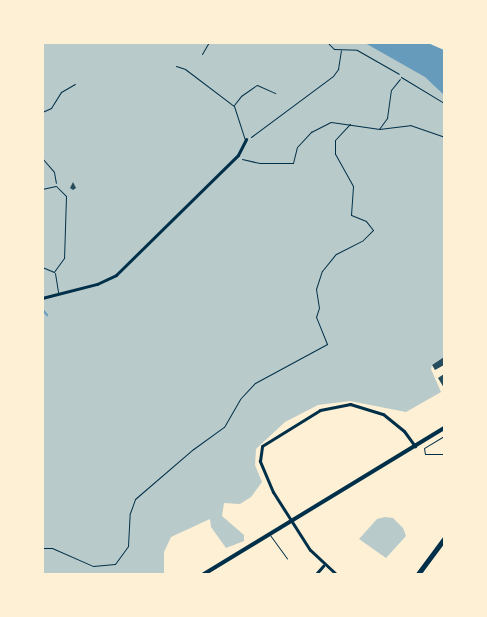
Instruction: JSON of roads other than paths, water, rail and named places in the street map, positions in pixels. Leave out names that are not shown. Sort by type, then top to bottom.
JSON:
[{"type":"main road","points":[[204,574],[444,428]]},
{"type":"main road","points":[[418,574],[444,539]]},
{"type":"street","points":[[42,298],[97,284],[116,275],[238,155],[246,139]]},
{"type":"street","points":[[336,574],[323,566],[292,520],[264,474],[259,455],[269,440],[298,422],[330,406],[360,405],[374,409],[397,424],[416,446]]},
{"type":"street","points":[[316,574],[323,566]]},
{"type":"lane","points":[[176,66],[185,69],[234,106],[246,139]]},
{"type":"lane","points":[[401,77],[444,103]]},
{"type":"lane","points":[[234,106],[241,96],[257,85],[274,93]]},
{"type":"lane","points":[[42,189],[56,186],[64,193],[66,200],[64,258],[54,272],[58,294]]},
{"type":"lane","points":[[42,267],[54,272]]},
{"type":"lane","points":[[269,534],[287,558]]},
{"type":"water","points":[[365,43],[428,43],[444,50],[444,95],[425,77]]},
{"type":"waterway","points":[[42,309],[47,315]]}]
